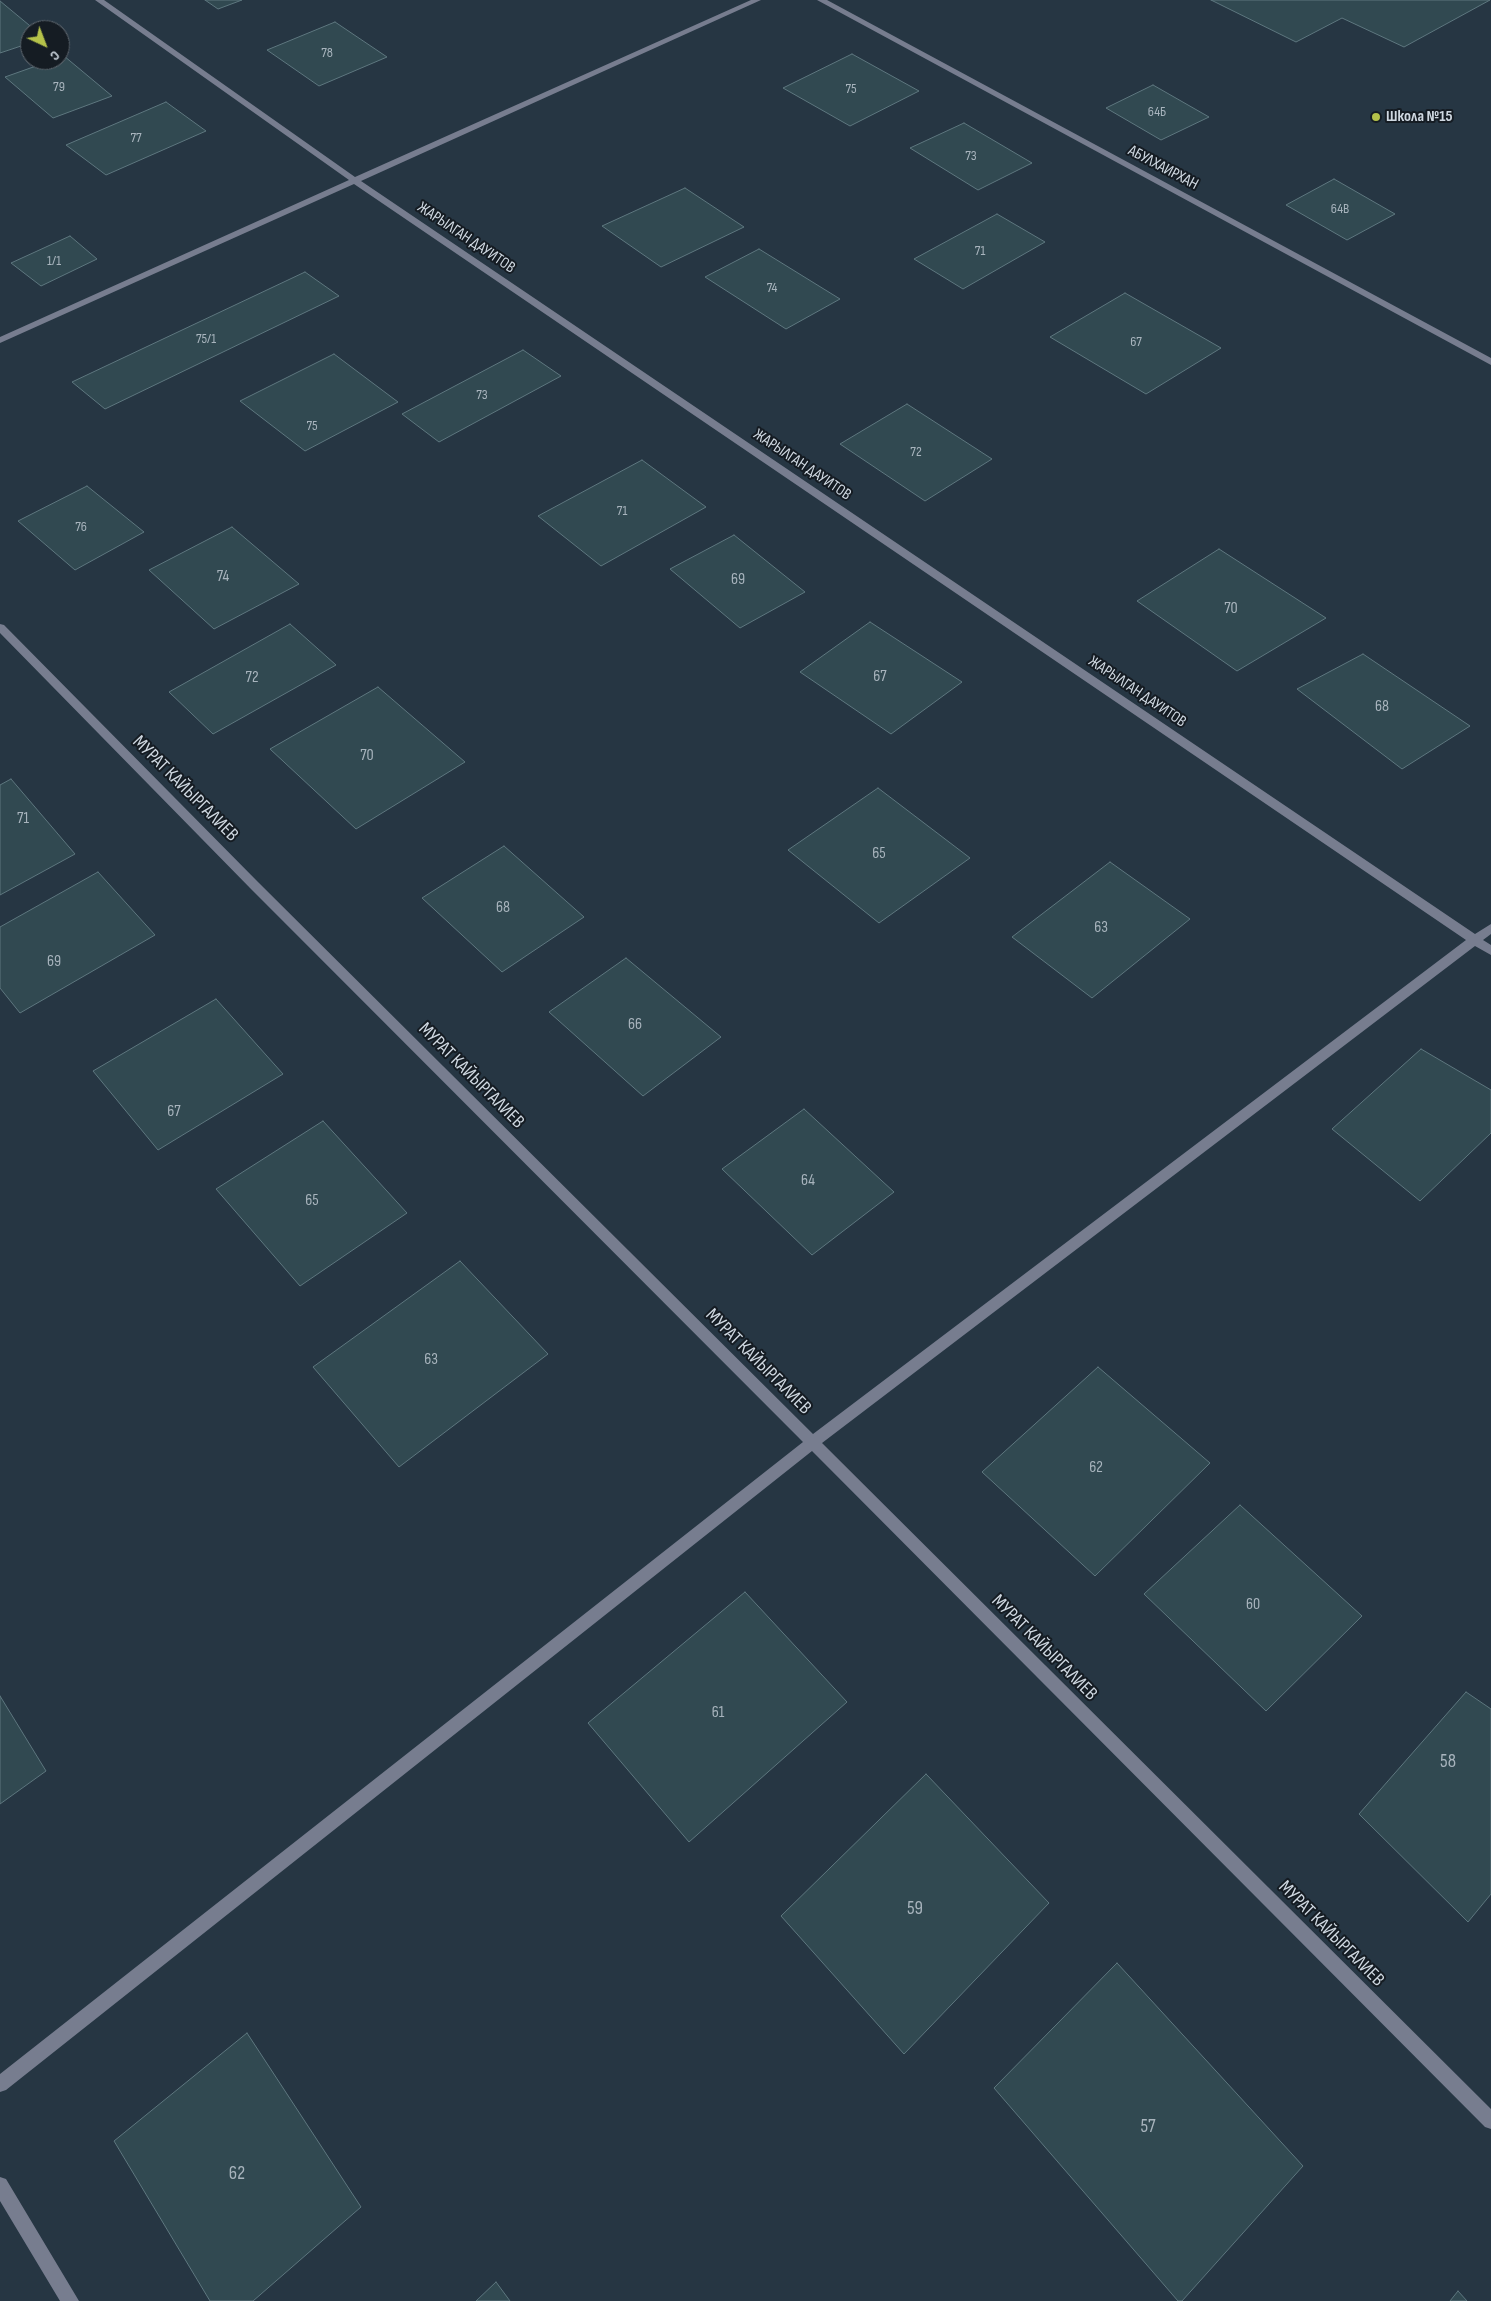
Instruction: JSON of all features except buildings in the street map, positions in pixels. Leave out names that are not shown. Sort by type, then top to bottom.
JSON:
[{"type":"street","name":"ЖАРЫЛГАН ДАУИТОВ","points":[[98,0],[355,181],[1491,951]]},
{"type":"street","points":[[0,340],[757,0]]},
{"type":"street","name":"АБУЛХАИРХАН","points":[[820,0],[1491,362]]},
{"type":"street","name":"МУРАТ КАЙЫРГАЛИЕВ","points":[[0,627],[261,892],[1491,2120]]},
{"type":"street","points":[[0,2084],[812,1443],[1477,941],[1491,928]]},
{"type":"street","points":[[0,2185],[70,2301]]},
{"type":"place","name":"Школа №15","points":[[1376,117]]}]
